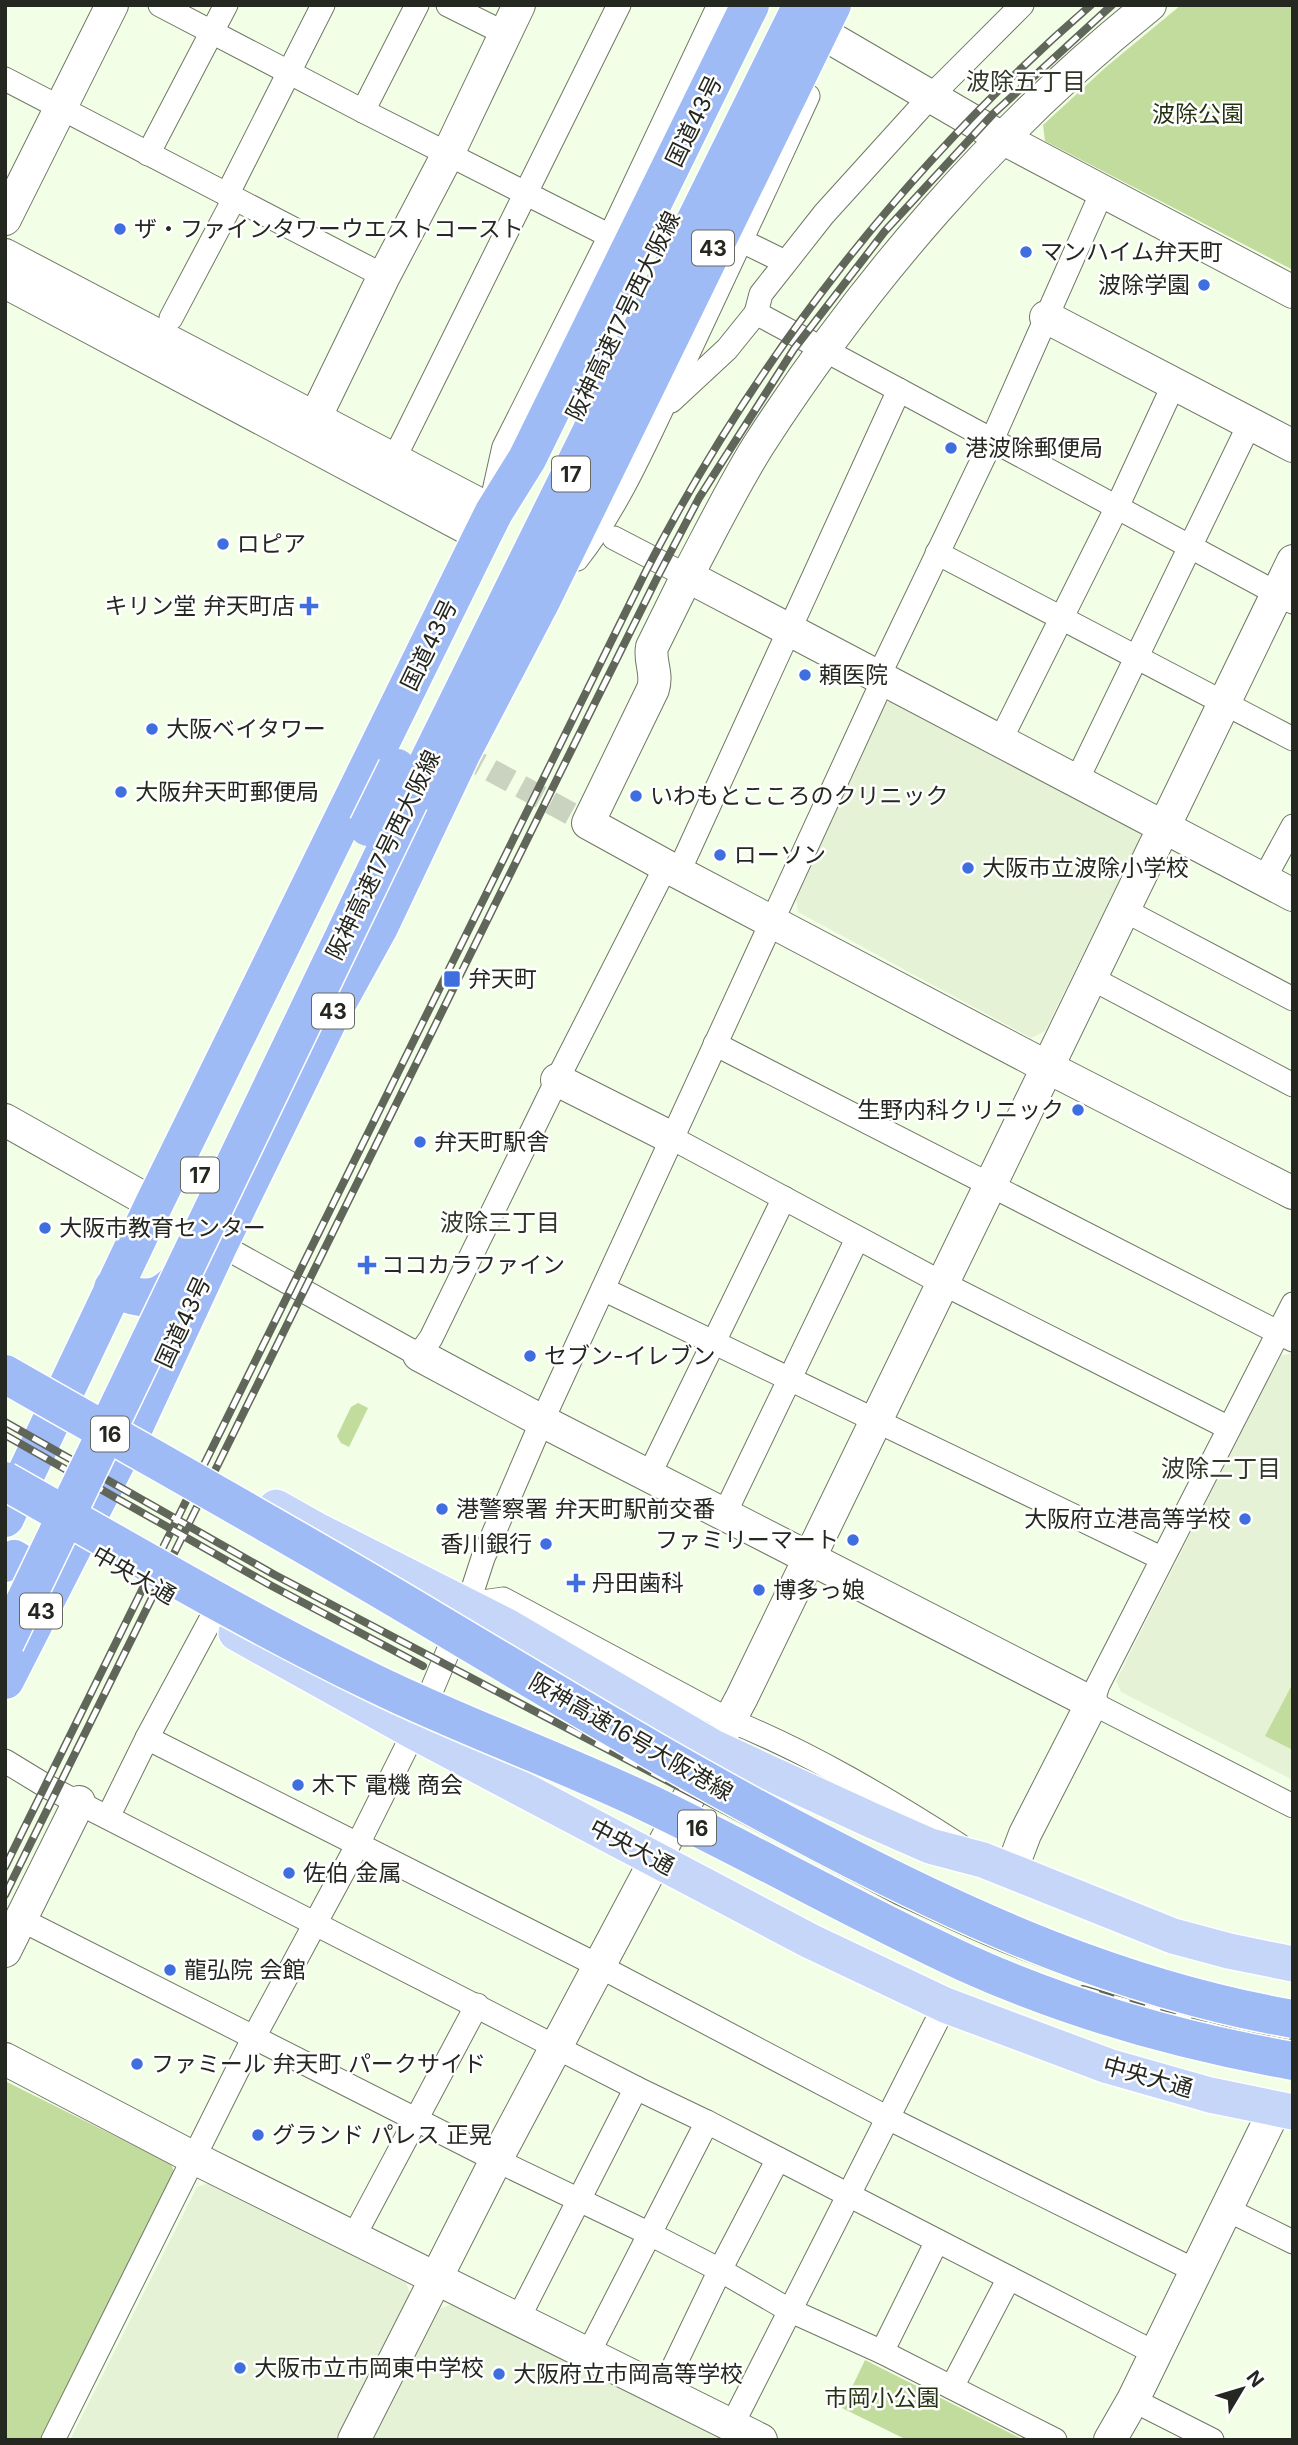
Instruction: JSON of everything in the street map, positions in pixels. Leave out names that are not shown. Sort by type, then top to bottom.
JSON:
[{"type":"highway","name":"国道43号","points":[[7,1501],[64,1390],[488,524],[527,459],[750,5]]},
{"type":"highway","name":"17","points":[[719,145],[777,5]]},
{"type":"highway","name":"17","points":[[719,145],[802,5]]},
{"type":"highway","name":"国道43号","points":[[5,1680],[20,1634],[77,1541],[330,1016],[379,928],[461,754],[542,599],[744,189],[833,22]]},
{"type":"highway","name":"阪神高速17号西大阪線","points":[[20,1634],[235,1161],[320,1030],[386,894],[409,801],[719,145]]},
{"type":"highway","name":"阪神高速17号西大阪線","points":[[5,1583],[307,950],[579,405],[719,145]]},
{"type":"highway","name":"国道43号","points":[[113,1288],[132,1297],[152,1298],[176,1284],[198,1252],[370,904],[416,850]]},
{"type":"highway","name":"阪神高速16号大阪港線","points":[[5,1374],[417,1611],[642,1746],[764,1813],[931,1899],[1031,1943],[1135,1981],[1244,2010],[1293,2019]]},
{"type":"highway","points":[[215,1495],[309,1532],[443,1599],[534,1651],[651,1724],[963,1892],[1042,1927],[1139,1962],[1201,1981],[1293,1998]]},
{"type":"highway","name":"阪神高速16号大阪港線","points":[[7,1501],[119,1546],[263,1627],[350,1672],[446,1717],[650,1804],[850,1907],[968,1963],[1109,2017],[1234,2051],[1293,2061]]},
{"type":"highway","points":[[119,1546],[166,1578],[444,1742],[645,1830],[836,1923],[949,1974],[1009,1998],[1186,2053],[1287,2100]]},
{"type":"highway","points":[[5,1563],[14,1559],[38,1574],[41,1595],[20,1634]]},
{"type":"main road","points":[[5,1357],[315,1529],[722,1734],[930,1846],[997,1866],[1173,1936],[1228,1951],[1293,1964]]},
{"type":"main road","name":"中央大通","points":[[7,1501],[414,1732],[810,1941],[945,2005],[1108,2066],[1210,2095],[1287,2100]]},
{"type":"street","points":[[5,219],[112,5]]},
{"type":"street","points":[[160,5],[614,238]]},
{"type":"street","points":[[148,154],[226,5]]},
{"type":"street","points":[[171,318],[323,5]]},
{"type":"street","points":[[363,111],[417,5]]},
{"type":"street","points":[[448,5],[504,33]]},
{"type":"street","points":[[315,418],[384,276],[448,154],[519,5]]},
{"type":"street","points":[[394,459],[619,5]]},
{"type":"street","points":[[488,524],[508,449],[614,238],[724,5]]},
{"type":"street","points":[[542,599],[591,542],[611,509],[742,242],[833,22],[853,5]]},
{"type":"street","points":[[662,409],[727,349],[756,313],[761,294],[824,215],[930,97],[1022,5]]},
{"type":"street","points":[[1150,5],[1108,39],[1002,138],[896,257],[825,349],[757,447],[721,510],[652,647],[650,657],[656,679],[653,689],[588,823],[1047,1067],[1293,1192]]},
{"type":"street","points":[[833,22],[930,97],[1102,192],[1293,292]]},
{"type":"street","points":[[5,79],[384,276]]},
{"type":"street","points":[[53,2440],[254,2037],[358,1844],[414,1732],[468,1604],[483,1558],[542,1421],[884,678],[884,665],[992,440],[1102,192]]},
{"type":"street","points":[[742,242],[785,262]]},
{"type":"street","points":[[5,255],[394,459],[488,524]]},
{"type":"street","points":[[5,282],[488,524]]},
{"type":"street","points":[[756,313],[1285,598]]},
{"type":"street","points":[[1046,317],[1293,446]]},
{"type":"street","points":[[1001,739],[1117,507],[1174,384]]},
{"type":"street","points":[[419,1355],[431,1338],[557,1080],[672,869],[790,630],[899,390]]},
{"type":"street","points":[[1077,780],[1250,423]]},
{"type":"street","points":[[614,538],[1001,739],[1293,895]]},
{"type":"street","points":[[937,553],[1293,739]]},
{"type":"street","points":[[354,2440],[435,2277],[722,1734],[810,1558],[1224,703],[1285,598],[1293,561]]},
{"type":"street","points":[[1264,879],[1293,826]]},
{"type":"street","points":[[1124,909],[1293,999]]},
{"type":"street","points":[[1091,978],[1293,1085]]},
{"type":"street","points":[[715,1044],[1285,1336]]},
{"type":"street","points":[[557,1080],[672,1138],[857,1239],[1229,1428]]},
{"type":"street","points":[[5,1120],[154,1204]]},
{"type":"street","points":[[649,1475],[784,1198]]},
{"type":"street","points":[[725,1513],[857,1239]]},
{"type":"street","points":[[219,1244],[542,1421],[1293,1806]]},
{"type":"street","points":[[603,1289],[1161,1558]]},
{"type":"street","points":[[997,1866],[1025,1834],[1092,1703],[1098,1685],[1161,1558],[1229,1428],[1285,1336],[1293,1304]]},
{"type":"street","points":[[108,1817],[211,1619]]},
{"type":"street","points":[[147,1738],[599,1966],[886,2117],[1196,2271]]},
{"type":"street","points":[[5,1761],[108,1817],[1155,2354]]},
{"type":"street","points":[[5,1951],[79,1802]]},
{"type":"street","points":[[20,1919],[496,2160],[650,2234],[789,2310],[882,2352],[1055,2440]]},
{"type":"street","points":[[354,2236],[477,2005]]},
{"type":"street","points":[[732,2425],[945,2005]]},
{"type":"street","points":[[5,2059],[194,2158],[761,2440]]},
{"type":"street","points":[[518,2319],[636,2088]]},
{"type":"street","points":[[1110,2440],[1133,2400],[1226,2209],[1287,2100]]},
{"type":"street","points":[[588,2354],[707,2122]]},
{"type":"street","points":[[662,2391],[720,2270],[778,2159]]},
{"type":"street","points":[[1226,2209],[1293,2242]]},
{"type":"street","points":[[882,2352],[937,2241]]},
{"type":"street","points":[[952,2387],[1009,2278]]},
{"type":"street","points":[[1133,2400],[1212,2440]]},
{"type":"shaded area","name":"大阪市立波除小学校","points":[[898,699],[1135,824],[1141,836],[1045,1031],[1031,1038],[798,912],[796,900],[886,703]]},
{"type":"shaded area","name":"大阪府立港高等学校","points":[[1293,1353],[1293,1780],[1121,1692],[1116,1681],[1280,1356]]},
{"type":"shaded area","name":"大阪市立市岡東中学校","points":[[209,2183],[406,2283],[411,2296],[335,2440],[70,2440],[197,2187]]},
{"type":"shaded area","name":"大阪府立市岡高等学校","points":[[453,2304],[722,2440],[372,2440],[439,2309]]},
{"type":"green space","name":"波除公園","points":[[1181,5],[1293,5],[1293,270],[1045,141],[1043,125],[1106,67]]},
{"type":"green space","points":[[358,1403],[368,1408],[349,1447],[341,1443],[337,1436],[351,1407]]},
{"type":"green space","points":[[1293,1683],[1293,1750],[1265,1736]]},
{"type":"green space","points":[[5,2081],[171,2164],[175,2174],[42,2440],[5,2440]]},
{"type":"green space","name":"市岡小公園","points":[[865,2360],[1022,2440],[907,2440],[842,2408]]},
{"type":"tunnel","points":[[461,754],[588,823]]},
{"type":"railway","points":[[5,1867],[645,573],[689,493],[736,415],[841,267],[899,197],[960,130],[1024,66],[1091,5]]},
{"type":"railway","points":[[5,1895],[561,771],[699,498],[794,349],[885,231],[993,114],[1112,5]]},
{"type":"railway","points":[[5,1422],[275,1575],[895,1900],[987,1942],[1062,1971],[1176,2005],[1293,2032]]},
{"type":"railway","points":[[5,1435],[270,1585],[423,1666]]},
{"type":"railway","points":[[1083,1989],[1241,2034],[1293,2043]]},
{"type":"place","name":"ザ・ファインタワーウエストコースト","points":[[120,229]]},
{"type":"place","name":"マンハイム弁天町","points":[[1026,252]]},
{"type":"place","name":"波除学園","points":[[1204,285]]},
{"type":"place","name":"港波除郵便局","points":[[951,448]]},
{"type":"place","name":"ロピア","points":[[223,544]]},
{"type":"place","name":"キリン堂 弁天町店","points":[[309,606]]},
{"type":"place","name":"頼医院","points":[[805,675]]},
{"type":"place","name":"大阪ベイタワー","points":[[152,729]]},
{"type":"place","name":"大阪弁天町郵便局","points":[[121,792]]},
{"type":"place","name":"いわもとこころのクリニック","points":[[636,796]]},
{"type":"place","name":"ローソン","points":[[720,855]]},
{"type":"place","name":"大阪市立波除小学校","points":[[968,868]]},
{"type":"place","name":"弁天町","points":[[452,979]]},
{"type":"place","name":"生野内科クリニック","points":[[1078,1110]]},
{"type":"place","name":"弁天町駅舎","points":[[420,1142]]},
{"type":"place","name":"大阪市教育センター","points":[[45,1228]]},
{"type":"place","name":"ココカラファイン","points":[[367,1265]]},
{"type":"place","name":"セブン-イレブン","points":[[530,1356]]},
{"type":"place","name":"港警察署 弁天町駅前交番","points":[[442,1509]]},
{"type":"place","name":"大阪府立港高等学校","points":[[1245,1519]]},
{"type":"place","name":"ファミリーマート","points":[[853,1540]]},
{"type":"place","name":"香川銀行","points":[[546,1544]]},
{"type":"place","name":"丹田歯科","points":[[576,1583]]},
{"type":"place","name":"博多っ娘","points":[[759,1590]]},
{"type":"place","name":"木下 電機 商会","points":[[298,1785]]},
{"type":"place","name":"佐伯 金属","points":[[289,1873]]},
{"type":"place","name":"龍弘院 会館","points":[[170,1970]]},
{"type":"place","name":"ファミール 弁天町 パークサイド","points":[[137,2064]]},
{"type":"place","name":"グランド パレス 正晃","points":[[258,2135]]},
{"type":"place","name":"大阪市立市岡東中学校","points":[[240,2368]]},
{"type":"place","name":"大阪府立市岡高等学校","points":[[499,2374]]},
{"type":"district","name":"波除五丁目","points":[[1026,81]]},
{"type":"district","name":"波除三丁目","points":[[500,1222]]},
{"type":"district","name":"波除二丁目","points":[[1221,1468]]}]
